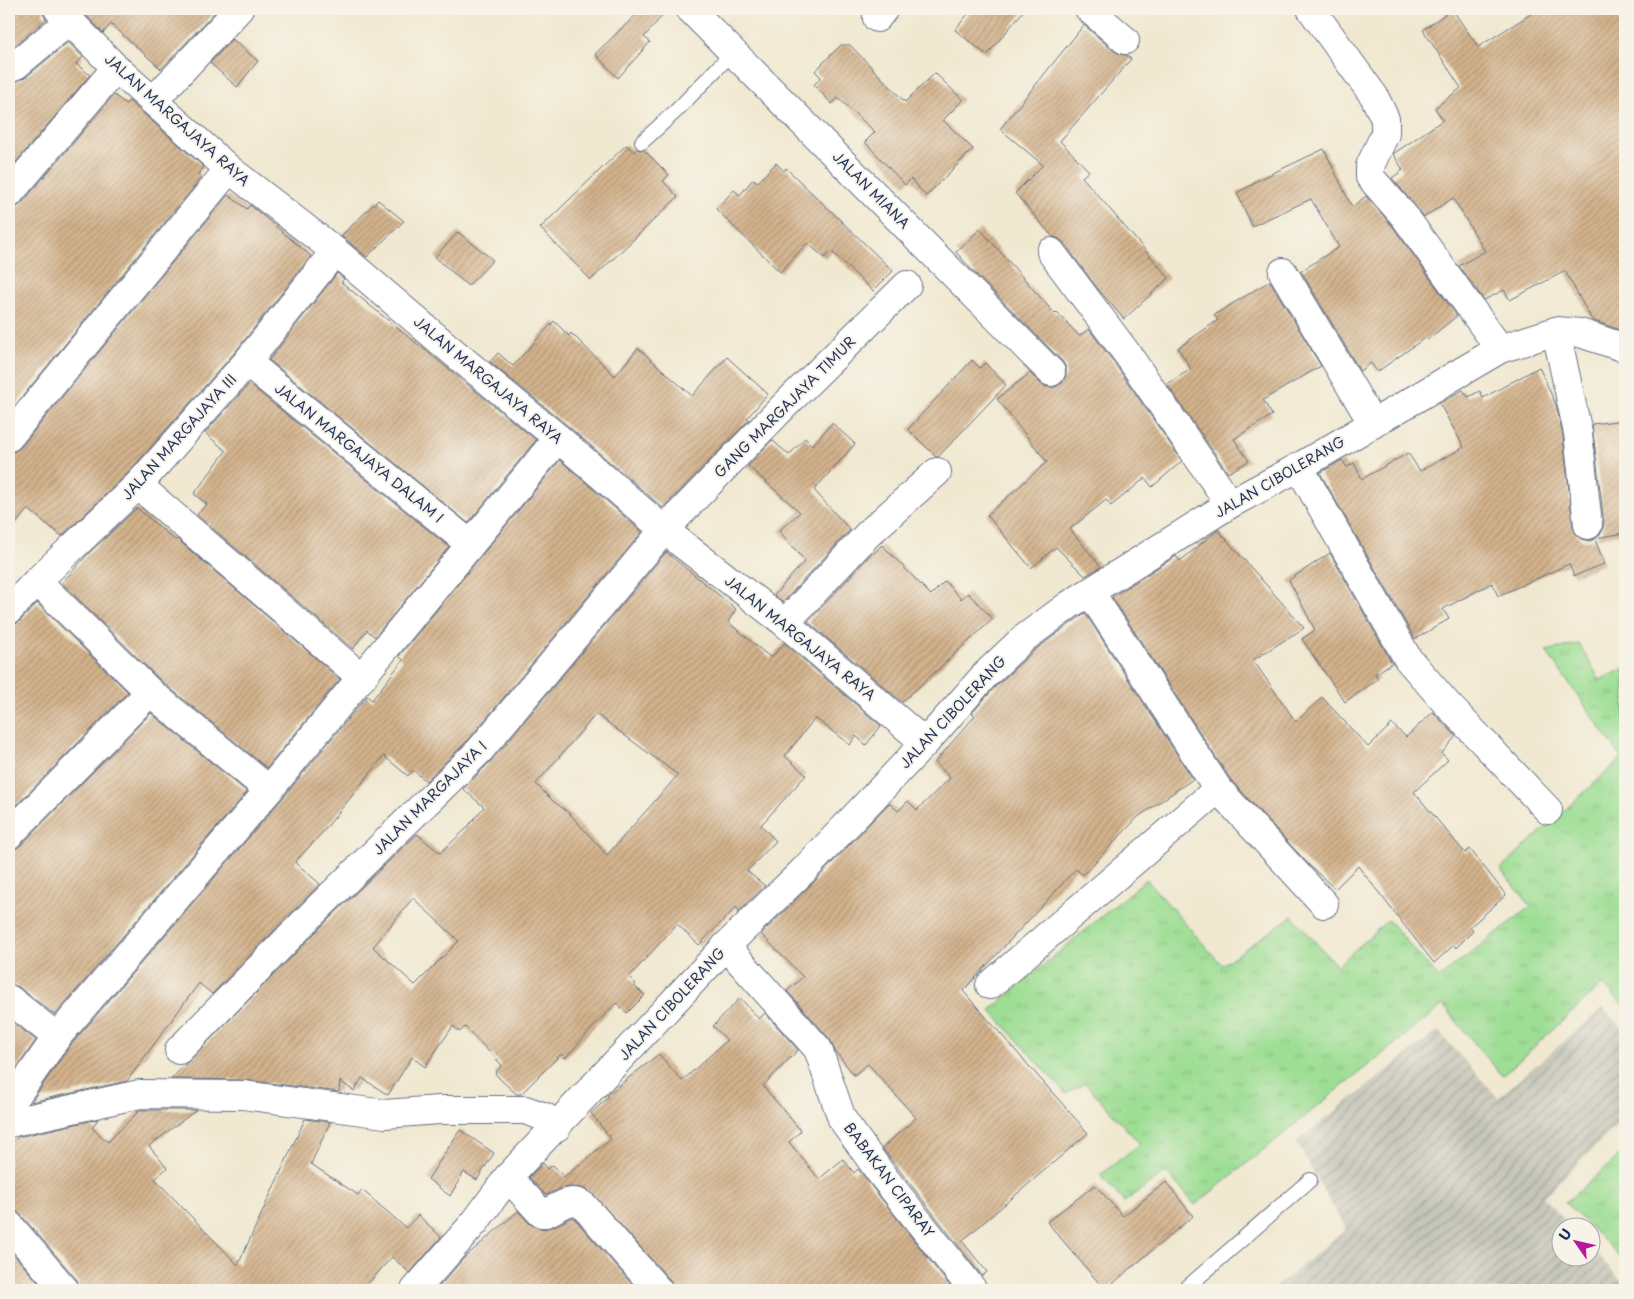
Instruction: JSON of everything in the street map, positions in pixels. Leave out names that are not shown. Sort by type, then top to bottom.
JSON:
[{"type":"street","points":[[152,101],[239,9]]},
{"type":"street","name":"JALAN MIANA","points":[[690,9],[1052,372]]},
{"type":"street","points":[[1089,9],[1125,40]]},
{"type":"street","points":[[1311,9],[1374,96],[1385,119],[1385,134],[1370,166],[1370,177],[1405,217],[1500,349]]},
{"type":"street","points":[[9,68],[16,65],[64,15]]},
{"type":"street","name":"JALAN MARGAJAYA RAYA","points":[[64,15],[116,68],[229,169],[334,251],[558,438],[664,530],[785,623],[925,743]]},
{"type":"street","points":[[9,194],[116,68]]},
{"type":"street","points":[[9,437],[229,169]]},
{"type":"street","name":"JALAN MARGAJAYA III","points":[[9,610],[138,485],[247,362],[334,251]]},
{"type":"street","points":[[1050,252],[1128,355],[1230,504]]},
{"type":"street","points":[[1283,272],[1373,424]]},
{"type":"street","name":"GANG MARGAJAYA TIMUR","points":[[664,530],[907,285]]},
{"type":"street","points":[[1556,332],[1578,433],[1588,525]]},
{"type":"street","name":"JALAN CIBOLERANG","points":[[415,1290],[475,1222],[508,1177],[726,946],[803,872],[925,743],[985,676],[1023,639],[1069,605],[1230,504],[1299,467],[1500,349],[1556,332],[1580,333],[1625,348]]},
{"type":"street","name":"JALAN MARGAJAYA DALAM I","points":[[247,362],[470,544]]},
{"type":"street","points":[[9,1106],[57,1037],[269,790],[558,438]]},
{"type":"street","points":[[1299,467],[1408,659],[1447,704],[1548,810]]},
{"type":"street","points":[[785,623],[868,534],[937,472]]},
{"type":"street","points":[[138,485],[362,678]]},
{"type":"street","name":"JALAN MARGAJAYA I","points":[[179,1050],[318,908],[480,750],[664,530]]},
{"type":"street","points":[[37,581],[150,692],[269,790]]},
{"type":"street","points":[[1090,592],[1218,789],[1324,904]]},
{"type":"street","points":[[9,835],[150,692]]},
{"type":"street","points":[[990,985],[1218,789]]},
{"type":"street","name":"BABAKAN CIPARAY","points":[[726,946],[818,1049],[842,1119],[882,1176],[973,1290]]},
{"type":"street","points":[[9,998],[57,1037]]},
{"type":"street","points":[[9,1123],[140,1094],[243,1095],[385,1114],[439,1110],[525,1110],[545,1117],[557,1127]]},
{"type":"street","points":[[508,1177],[541,1213],[546,1213],[573,1201],[584,1206],[658,1290]]},
{"type":"street","points":[[9,1225],[65,1290]]},
{"type":"lane","points":[[642,142],[677,110],[734,52]]},
{"type":"lane","points":[[1184,1290],[1310,1180]]},
{"type":"shaded area","points":[[1603,1008],[1625,1031],[1625,1118],[1543,1197],[1561,1216],[1552,1216],[1552,1266],[1602,1266],[1602,1259],[1625,1285],[1625,1290],[1272,1290],[1346,1229],[1296,1142],[1438,1031],[1498,1098]]},
{"type":"green space","points":[[1579,644],[1600,680],[1625,668],[1625,1007],[1603,984],[1502,1076],[1443,1005],[1195,1205],[1166,1172],[1124,1202],[1100,1175],[1140,1144],[1085,1083],[1066,1094],[990,1010],[1146,879],[1222,965],[1292,916],[1337,966],[1388,920],[1439,978],[1531,906],[1500,869],[1622,758],[1546,651]]},
{"type":"green space","points":[[1625,1151],[1625,1262],[1602,1239],[1602,1216],[1579,1216],[1565,1203]]},
{"type":"building","points":[[9,9],[43,9],[46,19],[9,51]]},
{"type":"building","points":[[80,9],[218,9],[161,69],[111,24],[103,33]]},
{"type":"building","points":[[642,9],[668,9],[644,37],[650,42],[618,78],[595,54]]},
{"type":"building","points":[[972,9],[1025,9],[987,55],[955,30]]},
{"type":"building","points":[[1452,9],[1478,47],[1539,9],[1625,9],[1625,332],[1592,320],[1565,271],[1510,300],[1504,290],[1484,300],[1459,266],[1485,251],[1453,198],[1424,217],[1392,178],[1403,170],[1393,154],[1443,120],[1435,108],[1461,88],[1423,30]]},
{"type":"building","points":[[1084,25],[1115,52],[1126,55],[1131,59],[1060,141],[1089,171],[1082,177],[1169,278],[1124,319],[1098,289],[1064,243],[1058,238],[1053,237],[1015,193],[1043,165],[1000,129]]},
{"type":"building","points":[[232,39],[258,61],[237,87],[210,63]]},
{"type":"building","points":[[68,42],[83,57],[76,64],[90,75],[9,170],[9,83],[26,77]]},
{"type":"building","points":[[841,45],[850,45],[905,102],[935,73],[963,100],[943,120],[973,149],[926,196],[911,179],[905,185],[865,142],[875,132],[838,98],[832,104],[814,85],[821,77],[815,71]]},
{"type":"building","points":[[114,95],[126,104],[129,101],[204,167],[198,174],[202,177],[9,413],[9,209],[21,204]]},
{"type":"building","points":[[626,145],[634,152],[637,149],[644,150],[669,175],[663,181],[678,197],[591,280],[540,228]]},
{"type":"building","points":[[1324,149],[1352,207],[1366,196],[1393,227],[1457,316],[1427,340],[1425,338],[1377,372],[1371,363],[1360,371],[1301,271],[1339,247],[1311,199],[1252,226],[1237,193],[1254,182]]},
{"type":"building","points":[[776,163],[784,171],[786,168],[893,271],[873,291],[831,251],[825,258],[807,243],[780,272],[716,209],[734,190],[740,195],[753,179],[758,182]]},
{"type":"building","points":[[228,195],[247,209],[250,205],[311,256],[235,352],[127,474],[62,536],[28,509],[9,532],[9,452],[21,447]]},
{"type":"building","points":[[378,200],[404,221],[367,257],[341,236]]},
{"type":"building","points":[[980,229],[1055,314],[1057,312],[1079,336],[1089,329],[1182,461],[1152,487],[1145,478],[1111,506],[1106,500],[1070,529],[1101,567],[1085,576],[1056,547],[1031,568],[987,515],[1047,462],[997,399],[1030,373],[1046,387],[1055,387],[1062,383],[1066,376],[1066,368],[1062,361],[956,252]]},
{"type":"building","points":[[458,232],[493,260],[468,286],[435,257]]},
{"type":"building","points":[[337,273],[344,279],[341,282],[536,440],[468,523],[269,360]]},
{"type":"building","points":[[1270,281],[1321,366],[1263,400],[1272,415],[1234,439],[1249,461],[1228,473],[1167,384],[1191,369],[1178,348],[1218,320],[1214,315]]},
{"type":"building","points":[[554,321],[569,336],[571,333],[615,376],[638,348],[692,396],[727,357],[768,394],[747,418],[749,420],[663,508],[490,362],[498,353],[513,366]]},
{"type":"building","points":[[972,360],[980,368],[985,363],[1006,385],[936,457],[908,429]]},
{"type":"building","points":[[1539,367],[1556,405],[1563,436],[1573,527],[1576,535],[1581,539],[1589,541],[1595,539],[1604,564],[1574,576],[1569,564],[1498,596],[1492,583],[1443,609],[1449,619],[1415,639],[1320,473],[1342,460],[1347,467],[1354,463],[1362,479],[1408,453],[1420,471],[1464,447],[1439,403],[1463,390],[1468,397],[1480,391],[1483,398]]},
{"type":"building","points":[[249,384],[449,547],[375,637],[367,630],[353,649],[197,515],[207,504],[194,494],[226,451],[205,433]]},
{"type":"building","points":[[1625,420],[1625,533],[1595,538],[1602,532],[1604,523],[1592,424]]},
{"type":"building","points":[[832,423],[855,444],[814,490],[850,530],[783,602],[774,595],[805,561],[779,531],[800,512],[748,466],[772,440],[789,455],[805,438],[812,445]]},
{"type":"building","points":[[560,460],[642,532],[469,739],[426,781],[413,770],[408,776],[384,756],[322,833],[295,862],[320,884],[212,994],[199,983],[127,1081],[31,1102],[69,1047],[281,800],[367,696],[372,700],[403,660],[399,656]]},
{"type":"building","points":[[137,508],[175,540],[177,539],[340,679],[267,768],[160,680],[62,583],[87,555]]},
{"type":"building","points":[[1218,530],[1304,628],[1253,660],[1296,722],[1322,697],[1368,747],[1392,724],[1406,737],[1433,712],[1456,736],[1442,753],[1448,760],[1414,792],[1465,853],[1470,849],[1506,895],[1470,927],[1473,931],[1456,948],[1454,945],[1434,963],[1358,866],[1335,889],[1310,866],[1230,779],[1112,597],[1176,556],[1180,561]]},
{"type":"building","points":[[882,545],[931,595],[945,581],[961,599],[968,593],[993,619],[902,702],[808,622],[872,553]]},
{"type":"building","points":[[666,552],[736,609],[728,622],[771,658],[784,643],[881,726],[866,745],[856,736],[850,745],[815,718],[785,756],[806,775],[761,825],[776,841],[747,871],[765,886],[739,911],[736,907],[699,945],[677,924],[629,977],[636,984],[634,986],[645,995],[627,1013],[616,1003],[565,1058],[561,1054],[521,1094],[516,1094],[499,1078],[495,1073],[502,1065],[465,1027],[460,1032],[453,1026],[425,1067],[412,1057],[388,1095],[362,1078],[354,1091],[340,1081],[339,1092],[245,1080],[171,1079],[329,919],[417,834],[440,853],[465,830],[484,807],[463,789],[492,760]],"holes":[[[596,714],[678,775],[607,855],[569,813],[553,801],[536,784]],[[413,898],[459,941],[415,985],[373,947]]]},
{"type":"building","points":[[1330,553],[1392,663],[1375,674],[1378,679],[1345,702],[1302,639],[1315,630],[1289,580]]},
{"type":"building","points":[[37,603],[128,692],[9,813],[9,625],[14,625],[20,621]]},
{"type":"building","points":[[1085,613],[1193,779],[1138,817],[1083,875],[1076,869],[963,991],[1088,1133],[962,1241],[987,1272],[982,1276],[882,1148],[916,1118],[868,1064],[854,1075],[835,1051],[830,1039],[787,991],[803,977],[761,934],[814,882],[889,803],[898,811],[908,801],[917,810],[950,778],[935,762],[975,716],[972,713],[996,686],[1036,649]]},
{"type":"building","points":[[151,713],[247,792],[55,1015],[19,987],[9,984],[9,850],[14,850],[20,846]]},
{"type":"building","points":[[740,998],[759,1019],[765,1013],[798,1050],[763,1086],[801,1131],[789,1142],[819,1179],[843,1159],[854,1173],[858,1169],[953,1290],[673,1290],[670,1280],[592,1193],[583,1188],[569,1187],[546,1195],[529,1177],[543,1163],[548,1169],[553,1165],[564,1177],[611,1139],[591,1113],[609,1097],[607,1095],[659,1054],[682,1081],[727,1040],[713,1026]]},
{"type":"building","points":[[9,1019],[36,1040],[9,1079]]},
{"type":"building","points":[[140,1110],[196,1110],[149,1146],[167,1168],[155,1179],[238,1265],[305,1119],[330,1122],[311,1164],[358,1195],[362,1190],[406,1228],[418,1215],[441,1237],[410,1273],[392,1257],[362,1290],[80,1290],[77,1280],[21,1215],[15,1210],[9,1210],[9,1145],[18,1137],[98,1119],[92,1128],[108,1142]]},
{"type":"building","points":[[460,1130],[494,1153],[477,1180],[464,1172],[450,1196],[428,1179]]},
{"type":"building","points":[[1166,1182],[1193,1216],[1105,1290],[1047,1222],[1095,1185],[1123,1216]]},
{"type":"building","points":[[518,1211],[530,1224],[541,1229],[553,1227],[570,1218],[574,1218],[637,1290],[436,1290],[464,1258]]},
{"type":"building","points":[[9,1249],[45,1290],[9,1290]]}]
